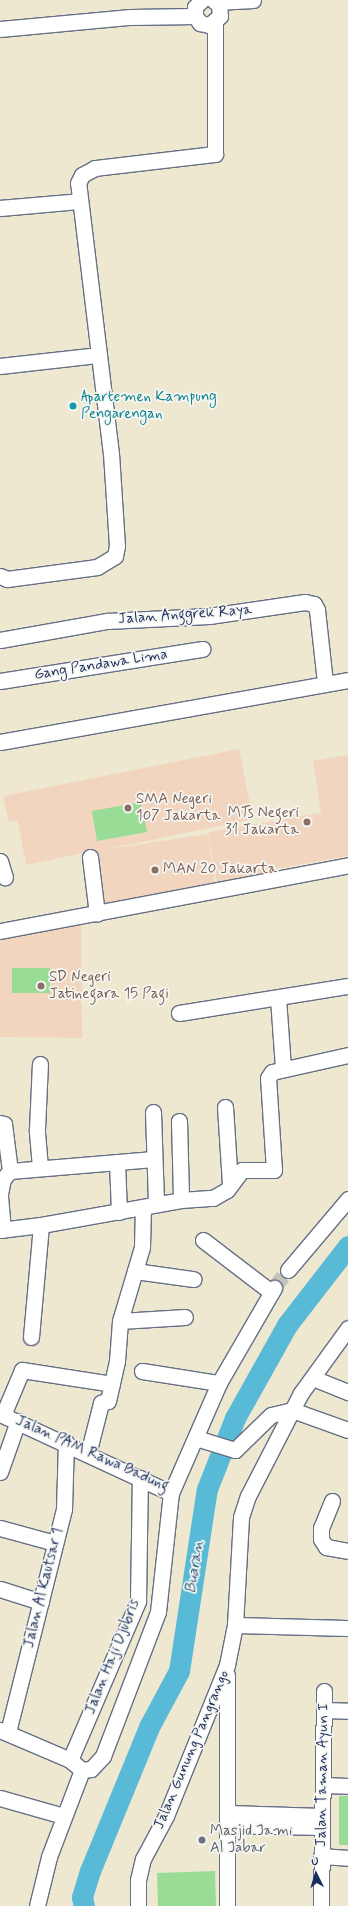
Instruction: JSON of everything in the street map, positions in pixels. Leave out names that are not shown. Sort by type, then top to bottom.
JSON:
[{"type":"street","points":[[0,29],[208,10],[253,0]]},
{"type":"street","points":[[0,576],[7,580],[97,567],[115,556],[117,546],[111,454],[78,183],[88,170],[215,154],[212,50],[208,10]]},
{"type":"street","points":[[0,208],[80,201]]},
{"type":"street","points":[[0,366],[98,355]]},
{"type":"street","name":"Jalan Anggrek Raya","points":[[0,640],[107,621],[209,616],[305,602],[314,604],[317,610],[325,683]]},
{"type":"street","name":"Gang Pandawa Lima","points":[[0,681],[202,648]]},
{"type":"street","points":[[0,742],[348,680]]},
{"type":"street","points":[[90,857],[97,914]]},
{"type":"street","points":[[0,861],[5,877]]},
{"type":"street","points":[[0,931],[97,914],[348,865]]},
{"type":"street","points":[[179,1013],[348,986]]},
{"type":"street","points":[[278,998],[283,1067]]},
{"type":"street","points":[[153,1159],[40,1167],[10,1171],[3,1179],[0,1195],[1,1230],[119,1212],[181,1200],[213,1198],[230,1185],[242,1170],[274,1170],[268,1078],[272,1072],[283,1067],[304,1067],[348,1055]]},
{"type":"street","points":[[40,1064],[37,1129],[40,1167]]},
{"type":"street","points":[[225,1107],[230,1185]]},
{"type":"street","points":[[88,1454],[101,1403],[107,1402],[112,1384],[120,1321],[142,1247],[149,1206],[153,1159],[152,1112]]},
{"type":"street","points":[[179,1120],[181,1200]]},
{"type":"street","points":[[0,1123],[4,1124],[10,1171]]},
{"type":"street","points":[[117,1162],[119,1212]]},
{"type":"street","points":[[288,1270],[348,1199]]},
{"type":"street","points":[[30,1337],[41,1225]]},
{"type":"street","name":"Jalan PAM Rawa Badung","points":[[2,1414],[66,1442],[171,1493],[202,1440],[219,1383],[273,1290],[203,1240]]},
{"type":"street","points":[[135,1271],[192,1279]]},
{"type":"street","points":[[120,1321],[185,1317]]},
{"type":"street","name":"Jalan Gunung Pangrango","points":[[138,1906],[138,1880],[143,1859],[178,1787],[227,1666],[235,1625],[241,1517],[254,1480],[292,1410],[348,1328]]},
{"type":"street","points":[[2,1414],[22,1370],[112,1384]]},
{"type":"street","points":[[142,1371],[219,1383]]},
{"type":"street","points":[[313,1378],[348,1392]]},
{"type":"street","points":[[202,1440],[231,1450],[239,1449],[271,1415],[292,1410],[348,1430]]},
{"type":"street","points":[[0,1472],[18,1421]]},
{"type":"street","name":"Jalan Al Kautsar 1","points":[[4,1731],[41,1602],[64,1509],[66,1442]]},
{"type":"street","name":"Jalan Haji Djubris","points":[[37,1906],[40,1881],[63,1816],[77,1765],[138,1601],[140,1478]]},
{"type":"street","points":[[4,1731],[77,1765],[91,1768],[103,1756],[158,1612],[171,1493]]},
{"type":"street","points":[[332,1501],[320,1528],[321,1539],[326,1547],[348,1551]]},
{"type":"street","points":[[0,1528],[55,1543]]},
{"type":"street","points":[[0,1590],[41,1602]]},
{"type":"street","points":[[235,1625],[348,1628]]},
{"type":"street","points":[[227,1666],[229,1819],[227,1906]]},
{"type":"street","name":"Jalan Taman Ayun I","points":[[321,1906],[324,1691]]},
{"type":"street","points":[[324,1710],[348,1711]]},
{"type":"street","points":[[323,1785],[348,1786]]},
{"type":"street","points":[[0,1798],[63,1816]]},
{"type":"street","points":[[229,1819],[322,1821]]},
{"type":"street","points":[[321,1856],[348,1858]]},
{"type":"shaded area","name":"SMA Negeri 107 Jakarta","points":[[239,749],[253,819],[103,850],[208,834],[216,889],[102,906],[93,851],[26,865],[18,821],[9,822],[3,796]]},
{"type":"shaded area","name":"MTs Negeri 31 Jakarta","points":[[348,755],[348,856],[274,869],[275,877],[218,887],[208,832],[321,813],[313,761]]},
{"type":"shaded area","name":"SD Negeri Jatinegara 15 Pagi","points":[[81,922],[82,1038],[0,1037],[0,935]]},
{"type":"green space","points":[[141,802],[147,832],[97,841],[92,811]]},
{"type":"green space","points":[[12,968],[50,968],[50,993],[12,993]]},
{"type":"green space","points":[[339,1796],[348,1796],[348,1845],[339,1845]]},
{"type":"green space","points":[[215,1871],[216,1906],[158,1906],[157,1873]]},
{"type":"waterway","name":"Buaran","points":[[84,1906],[82,1897],[90,1871],[150,1725],[179,1671],[207,1489],[235,1418],[287,1325],[348,1246]]},
{"type":"tunnel","points":[[274,1288],[288,1270]]},
{"type":"place","name":"Apartemen Kampung Pengarengan","points":[[73,406]]},
{"type":"place","name":"SMA Negeri 107 Jakarta","points":[[128,808]]},
{"type":"place","name":"MTs Negeri 31 Jakarta","points":[[307,822]]},
{"type":"place","name":"MAN 20 Jakarta","points":[[155,870]]},
{"type":"place","name":"SD Negeri Jatinegara 15 Pagi","points":[[41,986]]},
{"type":"place","name":"Masjid Jami Al Jabar","points":[[202,1840]]}]
